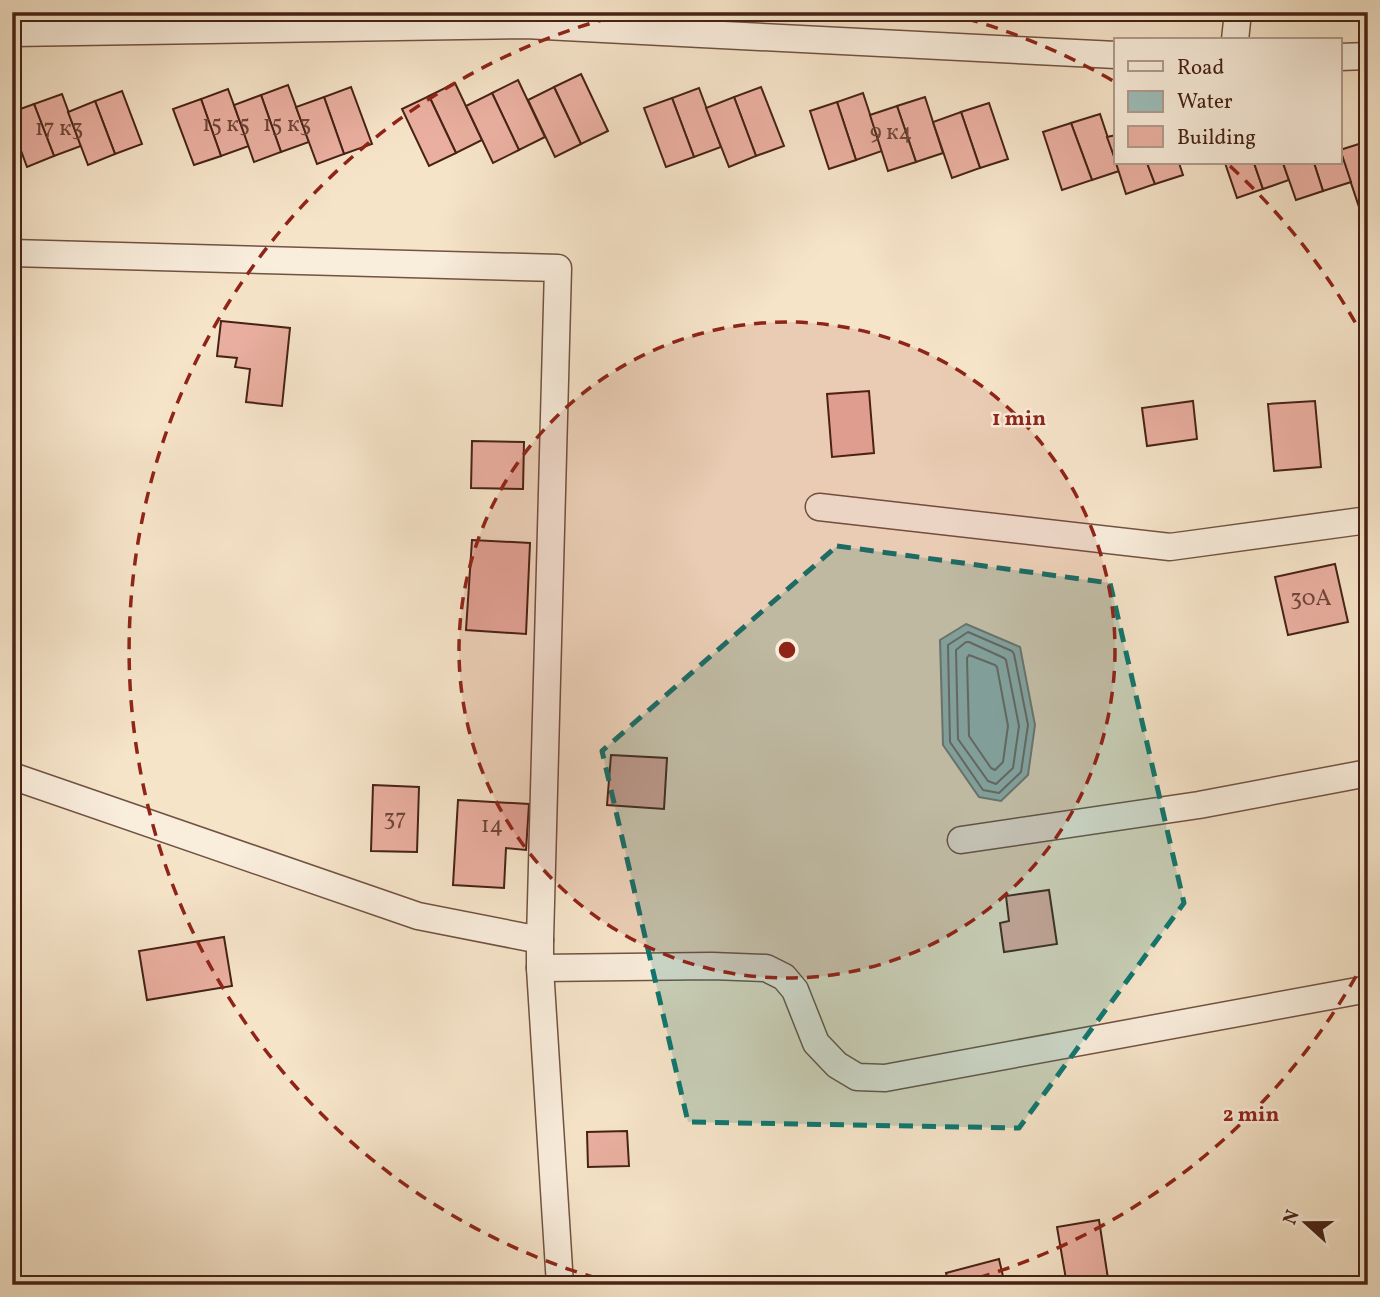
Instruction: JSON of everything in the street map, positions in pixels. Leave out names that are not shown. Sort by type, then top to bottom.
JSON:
[{"type":"street","points":[[1235,38],[1238,12]]},
{"type":"street","points":[[12,33],[526,19],[1114,55]]},
{"type":"street","points":[[1342,57],[1368,56]]},
{"type":"street","points":[[12,253],[558,268],[540,968],[560,1285]]},
{"type":"street","points":[[819,507],[1170,547],[1368,520]]},
{"type":"street","points":[[961,840],[1199,805],[1368,773]]},
{"type":"street","points":[[12,776],[418,916],[540,940]]},
{"type":"street","points":[[540,968],[766,968],[784,977],[795,990],[816,1042],[837,1065],[857,1077],[885,1078],[1368,989]]},
{"type":"highlighted area","points":[[837,546],[1110,583],[1184,903],[1019,1128],[688,1122],[602,751]]},
{"type":"water","points":[[966,624],[1020,647],[1035,725],[1028,775],[1001,801],[979,797],[943,745],[940,640]]},
{"type":"building","points":[[581,74],[608,131],[581,144],[554,87]]},
{"type":"building","points":[[518,80],[545,137],[519,150],[492,93]]},
{"type":"building","points":[[455,83],[482,140],[456,153],[429,96]]},
{"type":"building","points":[[288,85],[309,142],[281,152],[261,95]]},
{"type":"building","points":[[351,87],[372,144],[344,154],[324,97]]},
{"type":"building","points":[[554,87],[581,144],[555,157],[528,100]]},
{"type":"building","points":[[761,87],[784,146],[756,156],[734,97]]},
{"type":"building","points":[[699,88],[721,147],[694,157],[672,98]]},
{"type":"building","points":[[228,89],[249,146],[221,156],[201,99]]},
{"type":"building","points":[[122,91],[142,144],[115,154],[95,101]]},
{"type":"building","points":[[492,93],[519,150],[493,163],[466,106]]},
{"type":"building","points":[[863,93],[882,151],[856,160],[837,102]]},
{"type":"building","points":[[62,94],[81,146],[54,156],[34,104]]},
{"type":"building","points":[[261,95],[281,152],[254,162],[234,105]]},
{"type":"building","points":[[429,96],[456,153],[429,166],[402,109]]},
{"type":"building","points":[[324,97],[344,154],[317,164],[296,107]]},
{"type":"building","points":[[734,97],[756,156],[729,167],[706,108]]},
{"type":"building","points":[[925,97],[943,153],[916,162],[897,106]]},
{"type":"building","points":[[672,98],[694,157],[666,167],[644,108]]},
{"type":"building","points":[[201,99],[221,156],[194,165],[173,109]]},
{"type":"building","points":[[95,101],[115,154],[88,165],[68,112]]},
{"type":"building","points":[[837,102],[856,160],[829,169],[810,111]]},
{"type":"building","points":[[989,103],[1008,159],[980,168],[961,112]]},
{"type":"building","points":[[34,104],[54,156],[27,167],[12,126],[12,112]]},
{"type":"building","points":[[897,106],[916,162],[888,171],[870,115]]},
{"type":"building","points":[[961,112],[980,168],[952,178],[933,122]]},
{"type":"building","points":[[1100,114],[1114,156],[1114,164],[1117,164],[1119,171],[1092,180],[1071,123]]},
{"type":"building","points":[[1071,123],[1092,180],[1062,190],[1043,132]]},
{"type":"building","points":[[1114,135],[1114,156],[1107,137]]},
{"type":"building","points":[[1368,141],[1368,204],[1359,207],[1342,149]]},
{"type":"building","points":[[1342,155],[1351,182],[1323,191],[1314,164],[1342,164]]},
{"type":"building","points":[[1116,164],[1147,164],[1155,184],[1126,194]]},
{"type":"building","points":[[1147,164],[1179,164],[1183,175],[1155,184]]},
{"type":"building","points":[[1225,164],[1254,164],[1263,189],[1237,198]]},
{"type":"building","points":[[1254,164],[1283,164],[1289,180],[1263,189]]},
{"type":"building","points":[[1283,164],[1314,164],[1323,191],[1296,200]]},
{"type":"building","points":[[221,321],[290,328],[282,406],[246,402],[250,369],[235,367],[237,358],[217,356]]},
{"type":"building","points":[[869,391],[874,453],[832,457],[827,394]]},
{"type":"building","points":[[1193,401],[1197,439],[1147,446],[1142,408]]},
{"type":"building","points":[[1315,401],[1321,467],[1274,471],[1268,404]]},
{"type":"building","points":[[472,441],[524,442],[523,489],[471,488]]},
{"type":"building","points":[[472,540],[530,543],[526,634],[466,630]]},
{"type":"building","points":[[1335,564],[1348,622],[1288,635],[1275,577]]},
{"type":"building","points":[[611,755],[667,758],[664,809],[607,805]]},
{"type":"building","points":[[373,785],[419,787],[417,852],[371,851]]},
{"type":"building","points":[[458,800],[529,804],[526,850],[506,848],[504,888],[453,885]]},
{"type":"building","points":[[1049,890],[1057,944],[1004,952],[1000,923],[1009,921],[1006,896]]},
{"type":"building","points":[[224,937],[232,986],[147,1000],[139,951]]},
{"type":"building","points":[[627,1131],[629,1166],[588,1167],[587,1132]]},
{"type":"building","points":[[1099,1220],[1109,1285],[1067,1285],[1057,1227]]},
{"type":"building","points":[[999,1259],[1005,1285],[949,1285],[946,1273]]}]
